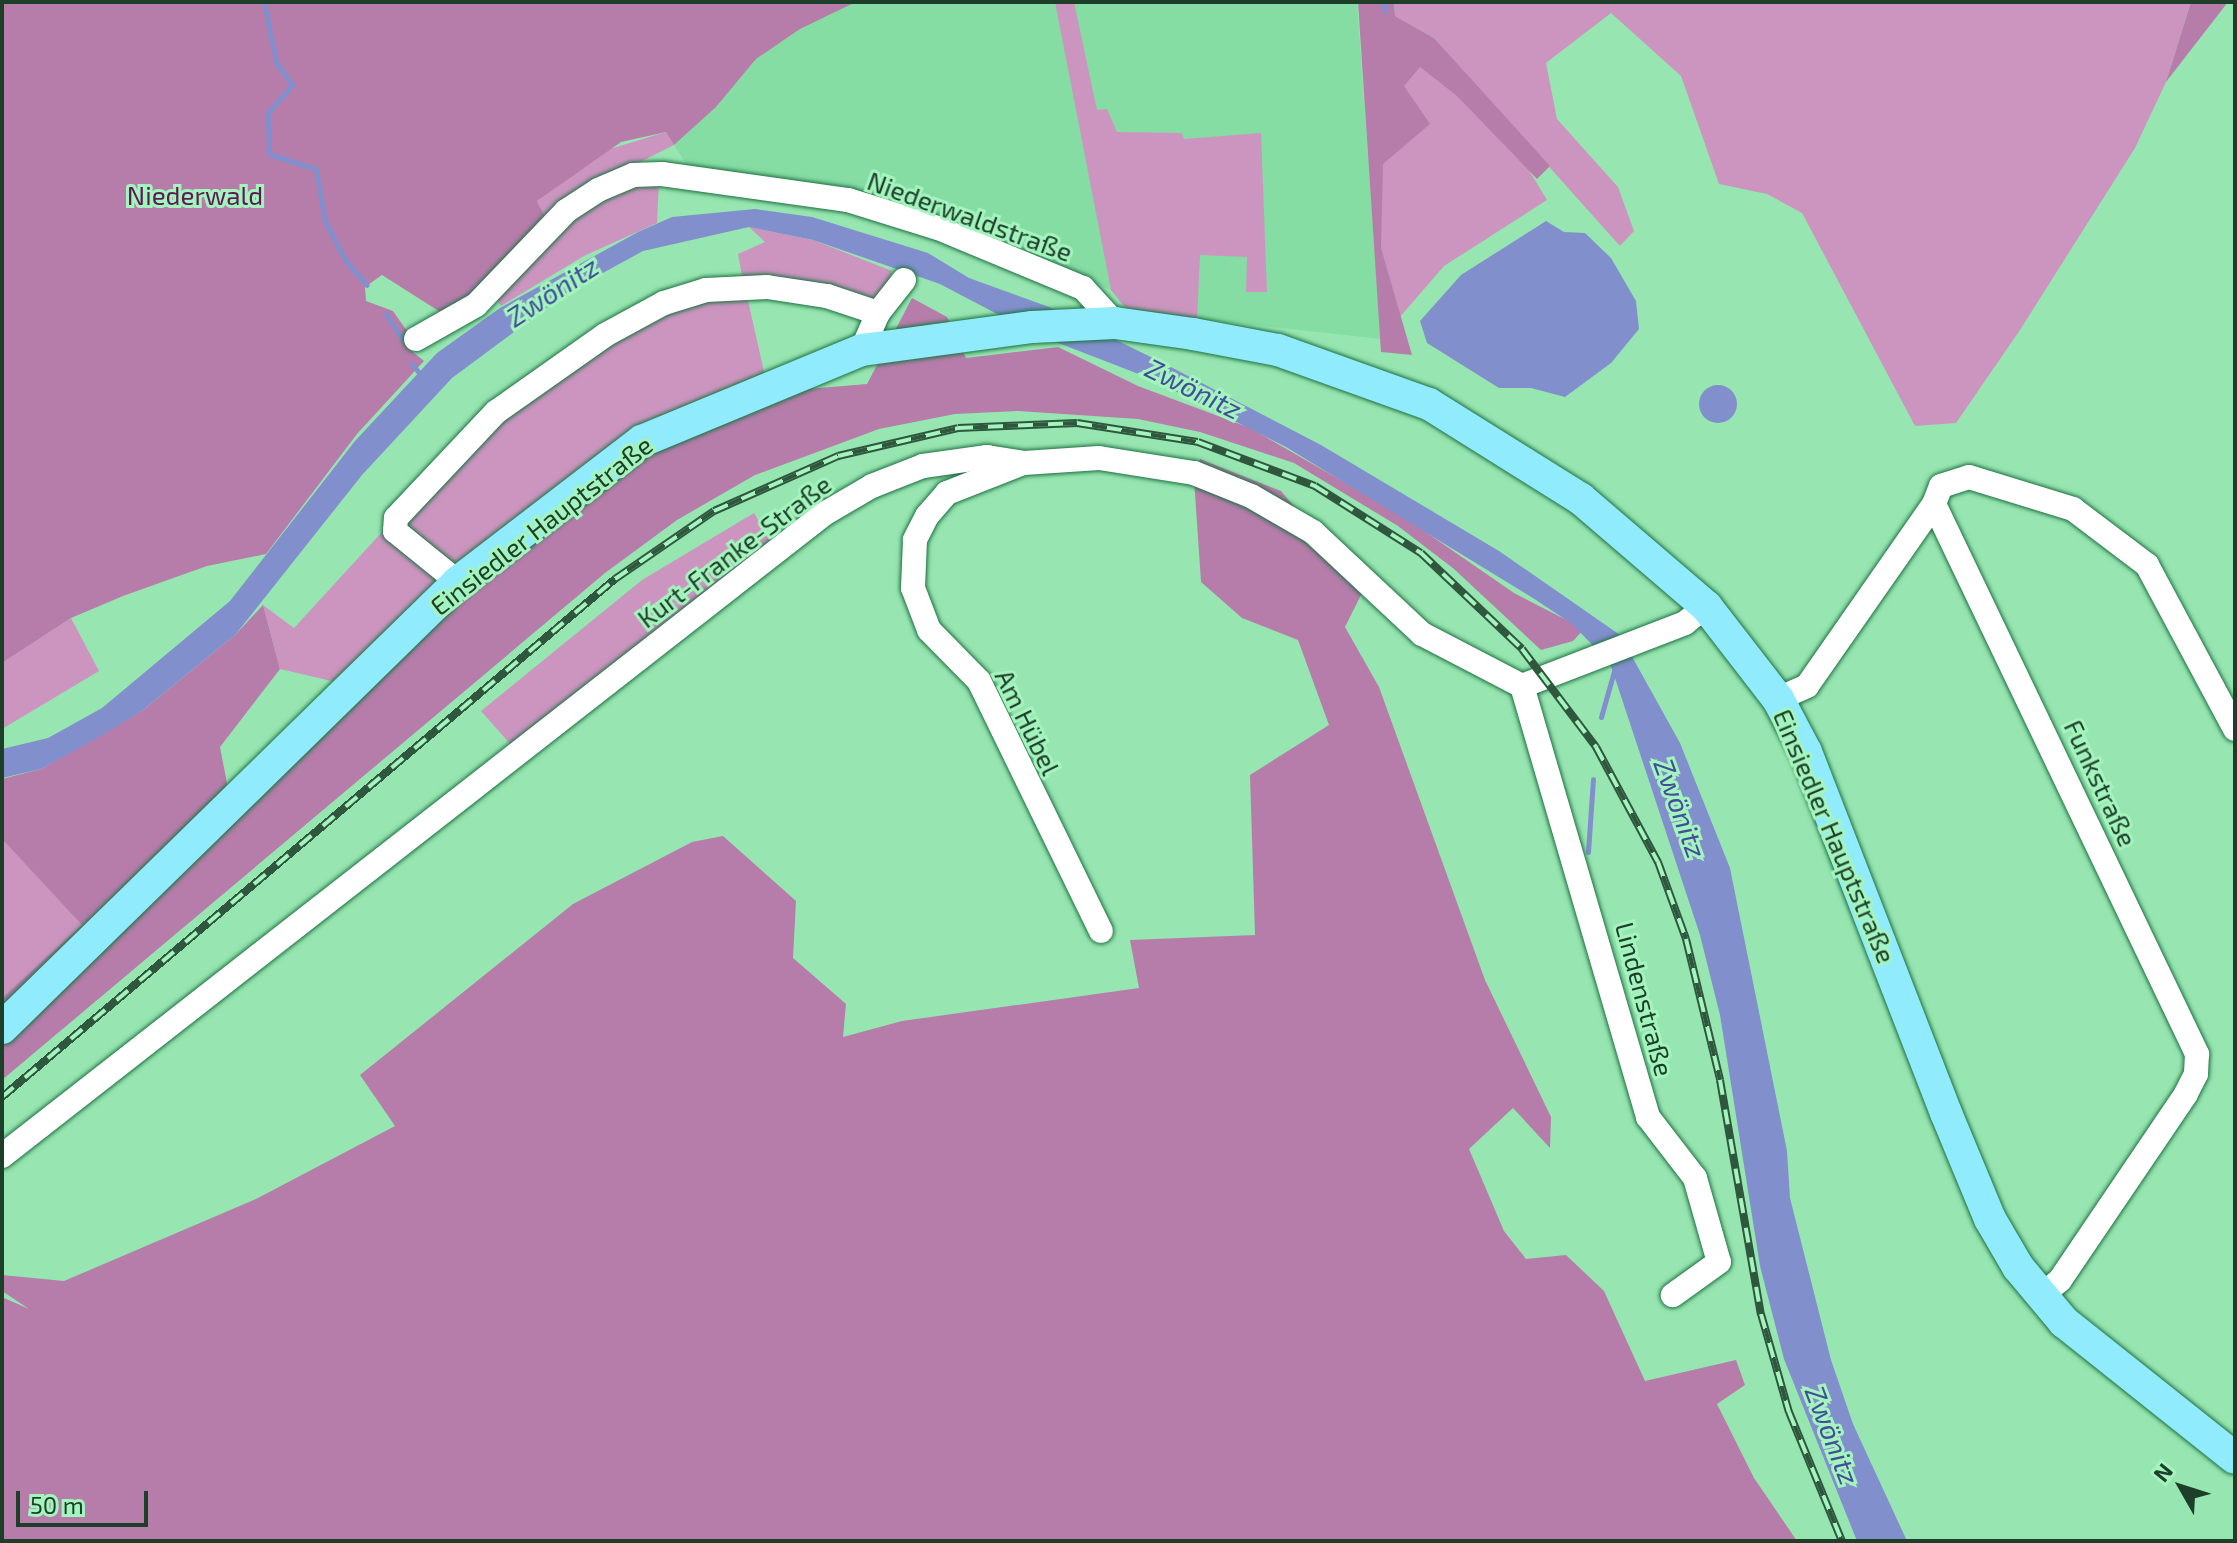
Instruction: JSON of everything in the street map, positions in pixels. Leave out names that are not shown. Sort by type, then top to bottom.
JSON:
[{"type":"main road","name":"Einsiedler Hauptstraße","points":[[2,1028],[458,582],[642,441],[862,350],[985,332],[1115,323],[1278,350],[1429,404],[1581,499],[1706,606],[1778,699],[1806,752],[1990,1219],[2041,1296],[2105,1357],[2235,1458]]},
{"type":"street","name":"Niederwaldstraße","points":[[416,339],[476,305],[566,211],[633,175],[662,174],[848,200],[938,228],[1083,288],[1115,323]]},
{"type":"street","points":[[862,350],[878,313],[904,280]]},
{"type":"street","points":[[458,582],[395,531],[396,518],[496,412],[593,343],[664,303],[706,290],[767,287],[827,296],[878,313]]},
{"type":"street","name":"Kurt-Franke-Straße","points":[[2,1156],[241,966],[824,514],[872,486],[923,466],[987,457],[1024,463],[1099,458],[1194,473],[1251,496],[1313,532],[1422,634],[1522,686]]},
{"type":"street","name":"Am Hübel","points":[[1024,463],[947,493],[927,516],[915,540],[913,588],[929,630],[979,681],[1101,931]]},
{"type":"street","points":[[1778,699],[1807,686],[1934,504],[1941,486],[1969,477],[2073,509],[2121,541],[2147,565],[2235,729]]},
{"type":"street","name":"Funkstraße","points":[[1934,504],[2197,1054],[2196,1074],[2186,1094],[2060,1280],[2041,1296]]},
{"type":"street","points":[[1522,686],[1685,623],[1706,606]]},
{"type":"street","name":"Lindenstraße","points":[[1522,686],[1648,1117],[1695,1178],[1719,1262],[1673,1295]]},
{"type":"shaded area","points":[[856,2],[1357,2],[1381,339],[1128,311],[1111,290],[933,216],[840,189],[687,165],[674,145],[716,107],[756,59],[800,29]]},
{"type":"shaded area","points":[[1055,2],[1074,2],[1097,110],[1107,109],[1117,132],[1182,133],[1184,139],[1261,133],[1267,292],[1246,292],[1247,257],[1200,255],[1197,319],[1128,311],[1111,290]]},
{"type":"shaded area","points":[[1394,2],[2191,2],[2166,82],[2135,148],[2020,330],[1956,423],[1915,426],[1802,213],[1767,194],[1719,184],[1681,76],[1611,13],[1546,63],[1557,119],[1618,187],[1634,231],[1620,246],[1434,38],[1395,16]]},
{"type":"shaded area","points":[[1432,62],[1515,147],[1547,200],[1444,266],[1399,318],[1379,292],[1369,158],[1419,123],[1389,74]]},
{"type":"shaded area","points":[[666,132],[674,145],[612,176],[548,222],[537,201],[603,151]]},
{"type":"shaded area","points":[[659,182],[657,223],[584,256],[501,306],[493,293],[575,212],[623,184]]},
{"type":"shaded area","points":[[749,227],[813,240],[892,271],[878,313],[745,287],[767,385],[353,686],[280,669],[263,605],[294,628],[448,460],[605,335],[744,287],[738,254],[765,242]]},
{"type":"shaded area","points":[[754,513],[772,543],[513,747],[481,711],[642,580]]},
{"type":"shaded area","points":[[71,618],[99,671],[2,729],[2,663]]},
{"type":"shaded area","points":[[2,839],[83,925],[2,998]]},
{"type":"green space","name":"Niederwald","points":[[2,2],[856,2],[800,29],[756,59],[716,107],[674,145],[666,132],[621,142],[537,201],[548,222],[472,298],[445,315],[382,275],[365,287],[366,301],[393,311],[407,331],[408,348],[424,361],[357,434],[266,554],[207,566],[123,596],[71,618],[2,663]]},
{"type":"green space","points":[[1358,2],[1394,2],[1395,16],[1434,38],[1550,166],[1537,179],[1457,96],[1420,67],[1404,86],[1430,124],[1383,164],[1381,248],[1412,355],[1381,352]]},
{"type":"green space","points":[[2191,2],[2228,2],[2166,82]]},
{"type":"green space","points":[[912,298],[947,317],[966,358],[1058,347],[1138,386],[1250,428],[1401,515],[1514,593],[1584,629],[1573,641],[1541,650],[1454,569],[1398,526],[1294,463],[1200,432],[1138,419],[1018,411],[955,414],[879,429],[755,475],[677,520],[605,573],[2,1080],[2,998],[82,925],[2,839],[2,779],[41,769],[143,710],[236,634],[263,605],[280,669],[220,747],[233,814],[469,591],[647,449],[795,390],[867,384]]},
{"type":"green space","points":[[1200,459],[1281,491],[1364,589],[1345,627],[1379,687],[1485,980],[1551,1117],[1550,1148],[1513,1108],[1469,1149],[1504,1231],[1526,1259],[1566,1255],[1604,1291],[1645,1381],[1736,1360],[1745,1385],[1717,1404],[1754,1478],[1797,1541],[2,1541],[2,1297],[29,1309],[2,1291],[2,1275],[64,1281],[256,1199],[395,1126],[360,1075],[573,904],[692,842],[723,836],[796,901],[793,958],[846,1004],[843,1037],[902,1021],[1139,988],[1130,940],[1255,935],[1250,775],[1329,725],[1298,640],[1242,618],[1201,582],[1194,479]]},
{"type":"water","name":"Zwönitz","points":[[755,209],[812,217],[928,253],[969,278],[1049,307],[1167,365],[1321,445],[1499,551],[1620,635],[1680,743],[1730,868],[1787,1151],[1790,1198],[1831,1360],[1853,1424],[1907,1541],[1857,1541],[1784,1359],[1760,1266],[1720,1015],[1700,935],[1610,663],[1572,624],[1533,598],[1286,447],[1149,378],[1035,334],[940,284],[813,240],[749,227],[643,251],[568,292],[452,378],[362,475],[236,634],[143,710],[41,769],[2,778],[2,749],[48,738],[102,708],[230,601],[355,441],[437,353],[500,308],[638,232],[672,217]]},
{"type":"water","points":[[1546,221],[1564,232],[1585,233],[1611,258],[1636,301],[1639,329],[1611,363],[1565,397],[1531,388],[1499,388],[1427,343],[1420,321],[1461,275]]},
{"type":"water","points":[[1718,385],[1731,391],[1737,404],[1731,417],[1718,423],[1705,417],[1699,404],[1705,391]]},
{"type":"waterway","points":[[264,2],[276,62],[292,85],[268,113],[269,154],[316,169],[325,221],[345,260],[367,285]]},
{"type":"waterway","points":[[1383,2],[1385,11]]},
{"type":"waterway","points":[[386,314],[403,340]]},
{"type":"waterway","points":[[412,364],[424,379]]},
{"type":"waterway","points":[[1601,717],[1616,664]]},
{"type":"waterway","points":[[1588,852],[1593,779]]},
{"type":"railway","points":[[2,1097],[615,579],[714,511],[838,456],[958,428],[1077,423],[1198,442],[1315,486],[1421,553],[1522,649],[1596,747],[1658,862],[1686,939],[1720,1080],[1761,1314],[1789,1412],[1842,1541]]}]
